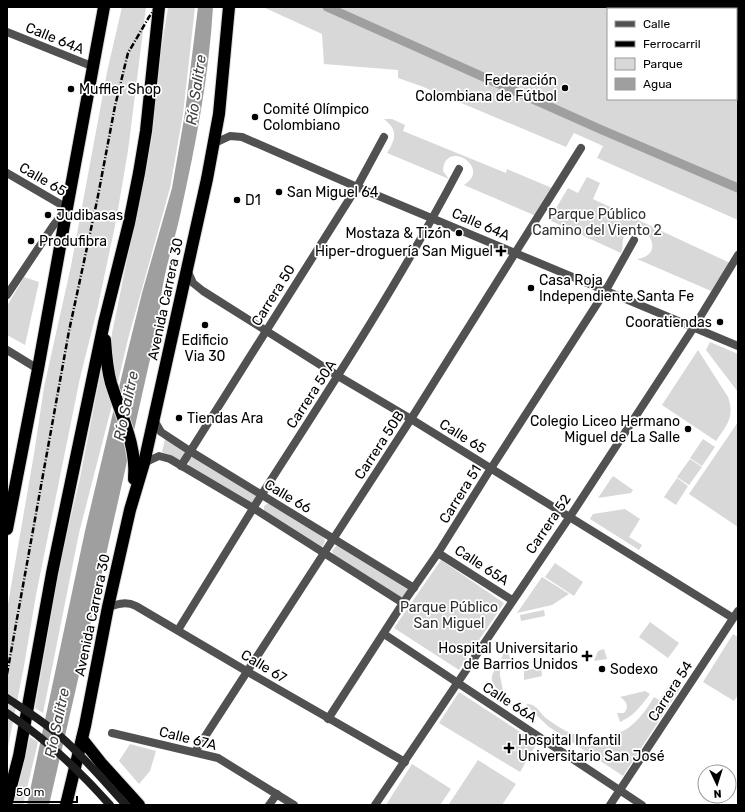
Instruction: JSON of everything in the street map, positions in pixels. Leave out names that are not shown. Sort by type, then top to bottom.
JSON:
[{"type":"highway","points":[[7,529],[94,68],[104,7]]},
{"type":"highway","points":[[7,802],[19,756],[52,573],[104,323],[129,223],[139,173],[146,131],[159,7]]},
{"type":"highway","name":"Avenida Carrera 30","points":[[66,805],[82,739],[108,608],[130,510],[144,463],[154,420],[215,143],[229,7]]},
{"type":"highway","points":[[104,323],[108,370],[132,449],[135,469],[130,510]]},
{"type":"highway","points":[[82,739],[101,763],[139,805]]},
{"type":"main road","points":[[7,698],[40,720],[60,736],[83,758],[126,805]]},
{"type":"main road","points":[[7,713],[57,750],[90,782],[110,805]]},
{"type":"street","name":"Calle 64A","points":[[7,32],[94,68]]},
{"type":"street","name":"Calle 64A","points":[[215,143],[230,136],[242,137],[738,346]]},
{"type":"street","name":"Carrera 50","points":[[181,466],[357,186],[384,137]]},
{"type":"street","name":"Carrera 50B","points":[[195,752],[411,419],[581,148]]},
{"type":"street","name":"Carrera 50A","points":[[178,630],[253,508],[338,376],[433,218],[460,169]]},
{"type":"street","name":"Calle 65","points":[[7,173],[67,208]]},
{"type":"street","points":[[7,295],[53,226],[67,208]]},
{"type":"street","name":"Carrera 51","points":[[328,719],[438,553],[606,290],[634,240]]},
{"type":"street","name":"Carrera 52","points":[[375,805],[570,516],[694,327],[738,255]]},
{"type":"street","name":"Calle 65","points":[[187,270],[193,283],[197,287],[265,331],[736,615]]},
{"type":"street","points":[[7,350],[38,369]]},
{"type":"street","name":"Calle 66","points":[[154,420],[161,432],[190,451],[261,496],[414,588]]},
{"type":"street","name":"Calle 66","points":[[144,463],[153,458],[162,456],[170,459],[253,508],[403,604]]},
{"type":"street","name":"Calle 65A","points":[[438,553],[512,600]]},
{"type":"street","name":"Calle 67","points":[[108,608],[123,603],[130,603],[328,719],[405,762]]},
{"type":"street","name":"Carrera 54","points":[[610,805],[736,615]]},
{"type":"street","name":"Calle 66A","points":[[384,634],[642,805]]},
{"type":"street","name":"Calle 67A","points":[[112,733],[218,758],[294,805]]},
{"type":"street","points":[[269,805],[277,794]]},
{"type":"green space","points":[[122,7],[146,7],[128,151],[116,221],[98,306],[80,378],[36,595],[7,752],[7,610],[44,387],[71,266],[107,72]]},
{"type":"green space","points":[[168,7],[195,7],[183,114],[170,188],[128,339],[117,386],[112,360],[112,333],[152,138],[161,51]]},
{"type":"green space","points":[[263,7],[738,7],[738,220],[597,158],[603,146],[574,133],[566,147],[421,86],[398,78],[398,70],[324,64],[322,34]]},
{"type":"green space","points":[[384,119],[392,119],[405,125],[403,131],[506,173],[507,169],[552,188],[536,216],[464,185],[471,178],[473,171],[470,164],[465,159],[458,156],[451,157],[445,161],[443,171],[449,179],[387,153],[392,143],[394,133],[391,126]]},
{"type":"green space","name":"Parque Público Camino del Viento 2","points":[[587,177],[600,183],[593,199],[730,263],[711,291],[637,259],[647,256],[651,250],[652,244],[650,237],[639,229],[632,230],[625,235],[621,253],[549,220],[568,188],[578,193]]},
{"type":"green space","points":[[24,277],[39,282],[25,345],[7,335],[7,306]]},
{"type":"green space","points":[[710,342],[738,354],[738,392],[706,350]]},
{"type":"green space","points":[[698,350],[728,397],[730,404],[731,410],[729,420],[716,441],[662,405]]},
{"type":"green space","points":[[102,366],[112,405],[79,533],[43,713],[35,708],[61,559],[80,478]]},
{"type":"green space","points":[[738,422],[738,527],[689,494]]},
{"type":"green space","points":[[165,439],[182,449],[185,454],[182,459],[178,460],[162,452]]},
{"type":"green space","points":[[703,439],[715,447],[702,466],[690,458]]},
{"type":"green space","points":[[193,457],[255,495],[256,497],[252,504],[189,466],[188,459]]},
{"type":"green space","points":[[690,459],[702,467],[689,485],[677,477]]},
{"type":"green space","points":[[613,476],[633,490],[631,493],[598,498]]},
{"type":"green space","points":[[677,478],[688,486],[676,505],[664,497]]},
{"type":"green space","points":[[270,504],[322,536],[325,540],[323,546],[264,511],[264,506]]},
{"type":"green space","points":[[625,509],[640,519],[629,537],[642,545],[639,550],[590,519],[593,514]]},
{"type":"green space","points":[[336,546],[339,546],[407,587],[408,589],[402,598],[335,557],[332,551]]},
{"type":"green space","name":"Parque Público San Miguel","points":[[441,560],[504,603],[459,670],[394,628]]},
{"type":"green space","points":[[555,563],[583,582],[574,596],[545,577]]},
{"type":"green space","points":[[542,577],[569,594],[552,605],[517,613]]},
{"type":"green space","points":[[544,610],[545,616],[521,621],[520,615]]},
{"type":"green space","points":[[650,622],[679,643],[668,658],[639,637]]},
{"type":"green space","points":[[733,634],[738,637],[738,695],[734,701],[703,682]]},
{"type":"green space","points":[[507,645],[510,659],[500,664],[500,676],[503,690],[498,690],[492,681],[492,675]]},
{"type":"green space","points":[[604,649],[607,659],[594,661],[598,651]]},
{"type":"green space","points":[[541,667],[542,676],[524,680],[524,671]]},
{"type":"green space","points":[[672,681],[681,687],[623,776],[549,727],[526,704],[533,705],[547,719],[577,735],[599,737],[614,735],[633,724],[645,711],[654,697],[659,700]]},
{"type":"green space","points":[[645,691],[650,694],[643,703],[633,714],[620,722],[617,713],[624,713],[627,706],[624,700],[620,697]]},
{"type":"green space","points":[[459,692],[537,743],[520,772],[439,723]]},
{"type":"green space","points":[[30,737],[38,742],[23,805],[13,805]]},
{"type":"green space","points":[[130,744],[156,751],[150,771],[139,784],[119,761]]},
{"type":"green space","points":[[478,760],[516,784],[502,805],[449,804]]},
{"type":"green space","points":[[412,764],[451,789],[440,805],[386,805]]},
{"type":"water","name":"Río Salitre","points":[[198,7],[213,7],[205,84],[192,160],[162,289],[160,315],[49,805],[27,805],[85,531],[142,293],[172,188],[185,113]]},
{"type":"waterway","points":[[327,7],[602,130],[738,188]]},
{"type":"railway","points":[[7,674],[69,331],[97,201],[115,106],[128,53],[156,7]]},
{"type":"place","name":"Federación Colombiana de Fútbol","points":[[565,88]]},
{"type":"place","name":"Muffler Shop","points":[[71,89]]},
{"type":"place","name":"Comité Olímpico Colombiano","points":[[255,117]]},
{"type":"place","name":"San Miguel 64","points":[[279,192]]},
{"type":"place","name":"D1","points":[[237,200]]},
{"type":"place","name":"Judibasas","points":[[48,215]]},
{"type":"place","name":"Mostaza & Tizón","points":[[459,233]]},
{"type":"place","name":"Produfibra","points":[[31,241]]},
{"type":"place","name":"Hiper-droguería San Miguel","points":[[501,251]]},
{"type":"place","name":"Casa Roja Independiente Santa Fe","points":[[531,288]]},
{"type":"place","name":"Cooratiendas","points":[[720,322]]},
{"type":"place","name":"Edificio Via 30","points":[[205,325]]},
{"type":"place","name":"Tiendas Ara","points":[[179,418]]},
{"type":"place","name":"Colegio Liceo Hermano Miguel de La Salle","points":[[688,429]]},
{"type":"place","name":"Hospital Universitario de Barrios Unidos","points":[[587,656]]},
{"type":"place","name":"Sodexo","points":[[602,669]]},
{"type":"place","name":"Hospital Infantil Universitario San José","points":[[509,748]]}]
